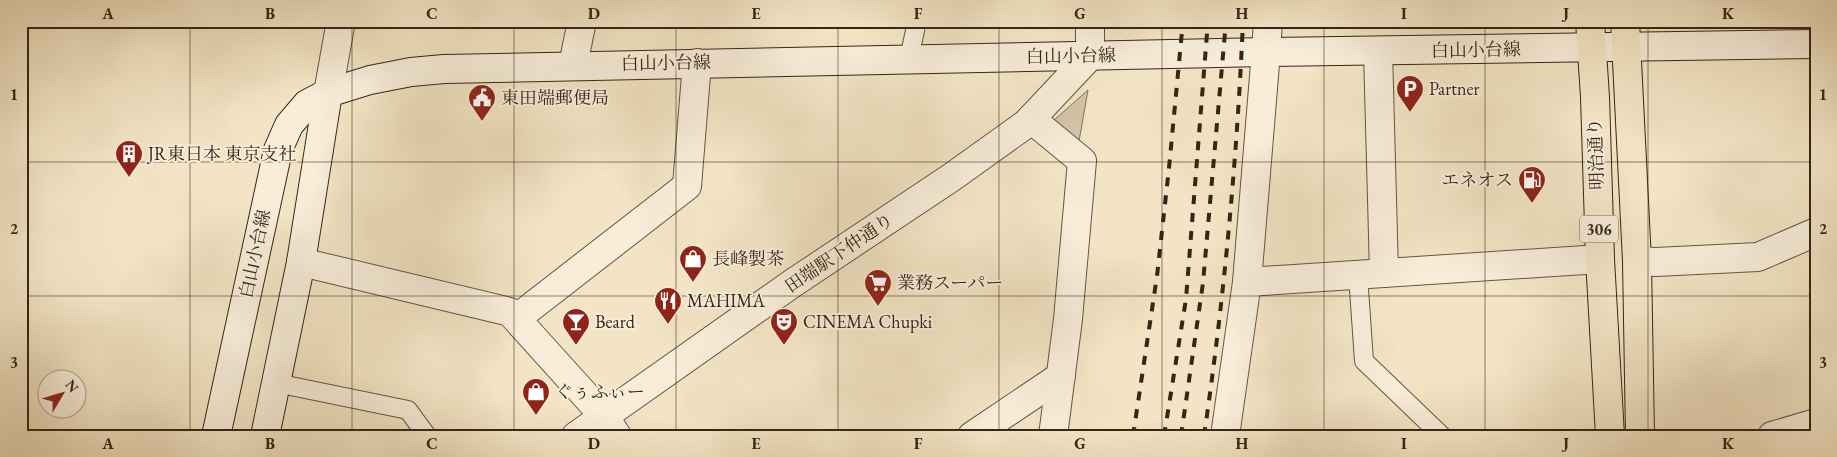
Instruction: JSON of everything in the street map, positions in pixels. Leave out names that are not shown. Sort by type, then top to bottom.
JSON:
[{"type":"main road","name":"明治通り","points":[[1591,34],[1600,259],[1610,436]]},
{"type":"main road","name":"明治通り","points":[[1626,34],[1636,261],[1640,436]]},
{"type":"street","points":[[265,436],[301,262],[341,21]]},
{"type":"street","points":[[572,65],[582,21]]},
{"type":"street","points":[[1090,21],[1090,56]]},
{"type":"street","points":[[1225,436],[1247,282],[1268,21]]},
{"type":"street","name":"白山小台線","points":[[216,436],[278,150],[289,125],[307,104],[328,93],[370,80],[411,72],[444,69],[572,65],[1378,51],[1591,34],[1626,34],[1816,44]]},
{"type":"street","points":[[1371,274],[1378,51]]},
{"type":"street","name":"田端駅下仲通り","points":[[576,436],[610,426],[793,283],[952,177],[1032,119],[1090,56]]},
{"type":"street","points":[[517,318],[687,186],[697,63]]},
{"type":"street","points":[[1032,119],[1082,161],[1068,319],[1053,436]]},
{"type":"street","points":[[1636,261],[1656,262],[1758,257],[1816,232]]},
{"type":"street","points":[[1247,282],[1600,259]]},
{"type":"street","points":[[301,262],[510,312],[610,426]]},
{"type":"street","points":[[972,436],[1061,376]]},
{"type":"lane","points":[[909,59],[917,21]]},
{"type":"lane","points":[[1371,274],[1364,361],[1442,436]]},
{"type":"lane","points":[[276,383],[408,410],[427,436]]},
{"type":"shaded area","points":[[1088,90],[1078,147],[1053,121]]},
{"type":"railway","points":[[1133,436],[1157,276],[1183,21]]},
{"type":"railway","points":[[1164,436],[1186,299],[1208,21]]},
{"type":"railway","points":[[1181,436],[1203,283],[1226,21]]},
{"type":"railway","points":[[1204,436],[1218,333],[1229,229],[1243,21]]},
{"type":"place","name":"Partner","points":[[1410,113]]},
{"type":"place","name":"東田端郵便局","points":[[482,122]]},
{"type":"place","name":"JR東日本 東京支社","points":[[129,178]]},
{"type":"place","name":"エネオス","points":[[1532,204]]},
{"type":"place","name":"長峰製茶","points":[[693,283]]},
{"type":"place","name":"業務スーパー","points":[[878,307]]},
{"type":"place","name":"MAHIMA","points":[[668,325]]},
{"type":"place","name":"Beard","points":[[576,346]]},
{"type":"place","name":"CINEMA Chupki","points":[[784,346]]},
{"type":"place","name":"ぐぅふぃー","points":[[536,416]]}]
